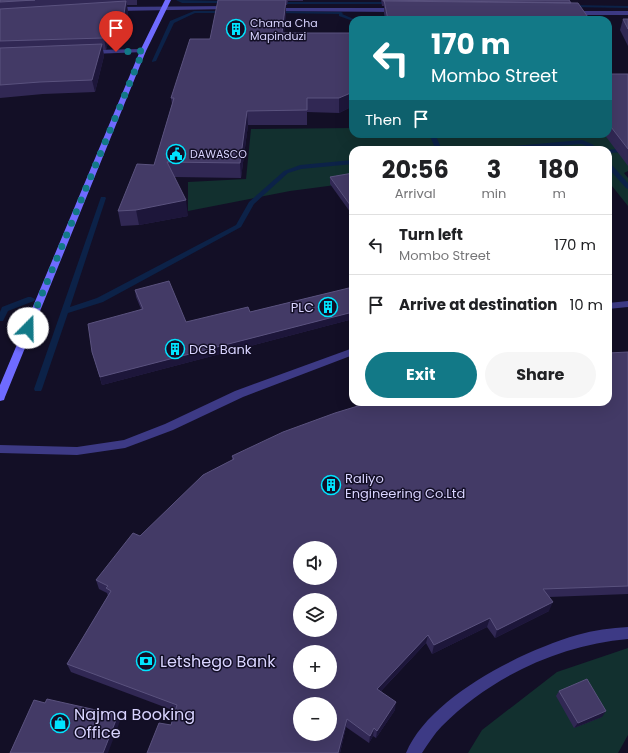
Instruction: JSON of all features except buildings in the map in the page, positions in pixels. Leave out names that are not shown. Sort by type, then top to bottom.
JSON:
[{"type":"street","points":[[0,397],[143,51],[167,4]]},
{"type":"street","points":[[106,9],[167,4],[237,8]]},
{"type":"street","points":[[269,9],[405,10]]},
{"type":"street","points":[[564,13],[628,13]]},
{"type":"street","points":[[84,52],[143,51]]},
{"type":"street","points":[[612,306],[628,304]]},
{"type":"street","points":[[0,449],[77,451],[125,444],[169,427],[239,394],[349,353]]},
{"type":"street","points":[[413,753],[436,721],[479,687],[539,654],[584,639],[628,633]]},
{"type":"green space","points":[[349,128],[349,138],[612,138],[612,135],[628,139],[628,171],[624,173],[628,178],[628,206],[612,186],[612,146],[349,146],[349,183],[290,191],[188,211],[188,182],[246,179],[251,129]]},
{"type":"green space","points":[[628,648],[628,735],[618,753],[468,753],[482,730],[557,672]]},
{"type":"waterway","points":[[178,0],[182,2],[227,2]]},
{"type":"waterway","points":[[276,3],[393,3]]},
{"type":"waterway","points":[[570,6],[628,7]]},
{"type":"waterway","points":[[154,61],[172,22],[194,12],[226,12]]},
{"type":"waterway","points":[[276,12],[341,13]]},
{"type":"waterway","points":[[341,15],[349,18]]},
{"type":"waterway","points":[[434,138],[437,146]]},
{"type":"waterway","points":[[536,146],[582,142],[591,146]]},
{"type":"waterway","points":[[612,151],[628,150]]},
{"type":"waterway","points":[[69,300],[65,311],[100,300],[239,226],[251,203],[286,172],[300,167],[349,162]]},
{"type":"waterway","points":[[612,169],[628,187]]},
{"type":"waterway","points":[[38,389],[103,198]]},
{"type":"waterway","points":[[0,319],[5,309],[31,299]]},
{"type":"place","name":"Chama Cha Mapinduzi","points":[[236,29]]},
{"type":"place","name":"DAWASCO","points":[[176,154]]},
{"type":"place","name":"PLC","points":[[328,307]]},
{"type":"place","name":"DCB Bank","points":[[175,349]]},
{"type":"place","name":"Raliyo Engineering Co.Ltd","points":[[331,485]]},
{"type":"place","name":"Letshego Bank","points":[[146,661]]},
{"type":"place","name":"Najma Booking Office","points":[[60,723]]},
{"type":"route","points":[[28,328],[143,51],[116,52]]}]
